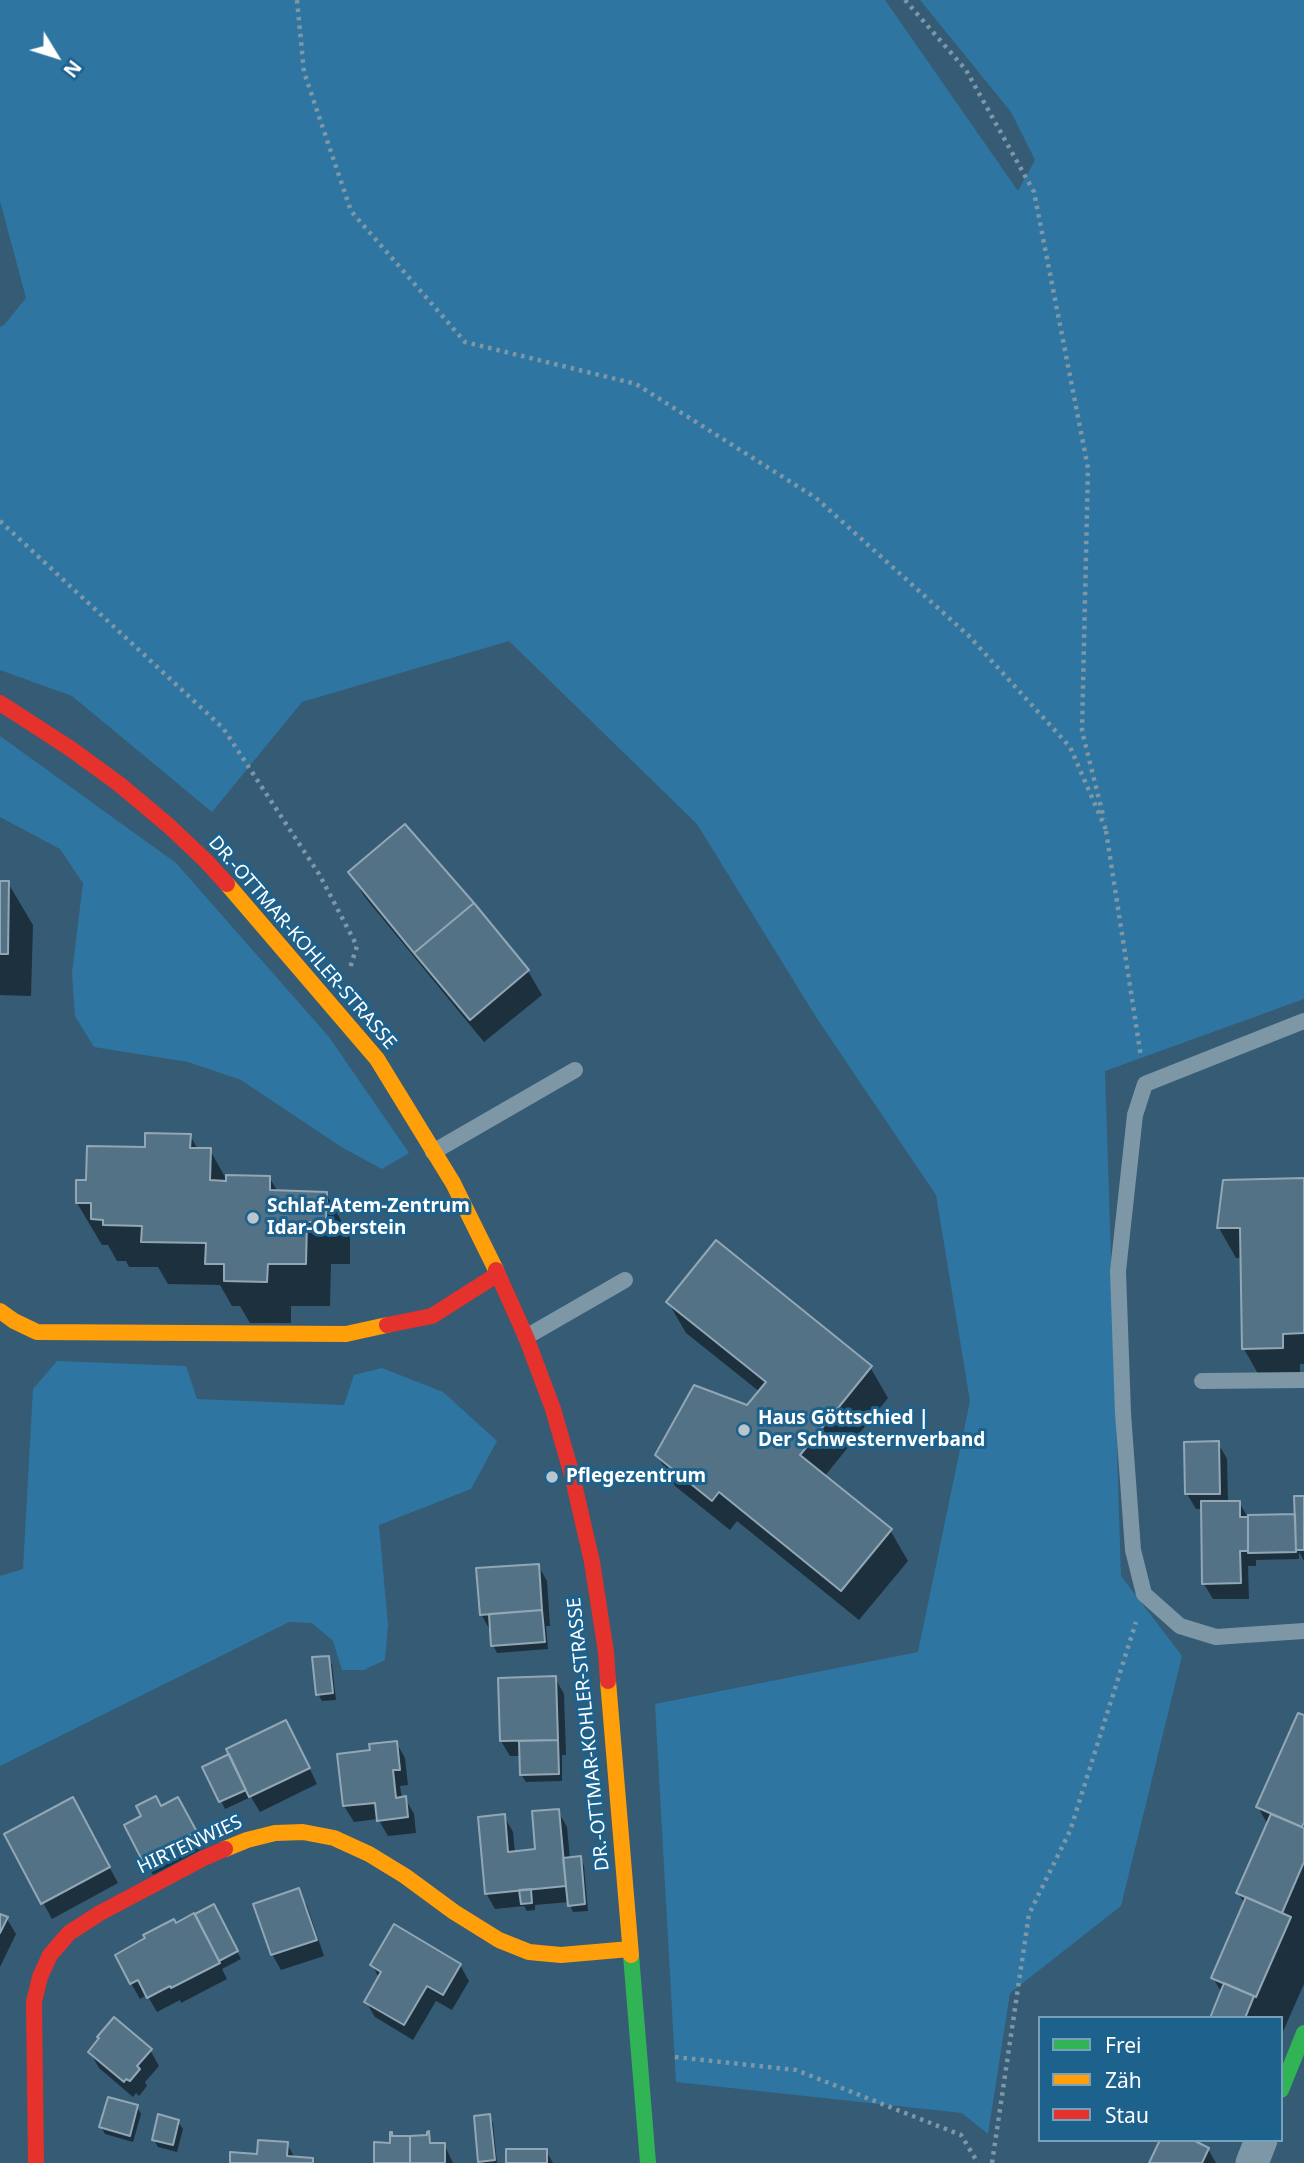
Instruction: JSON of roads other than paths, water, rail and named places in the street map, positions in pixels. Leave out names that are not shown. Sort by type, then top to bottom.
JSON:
[{"type":"street","name":"DR.-OTTMAR-KOHLER-STRASSE","points":[[0,703],[100,770],[169,826],[206,860],[336,1009],[377,1059],[453,1183],[526,1337],[553,1409],[572,1475],[592,1562],[606,1652],[648,2163]]},
{"type":"street","points":[[0,1311],[37,1332],[346,1334],[432,1316],[498,1274]]},
{"type":"street","name":"HIRTENWIES","points":[[36,2163],[34,2002],[40,1977],[50,1955],[69,1933],[100,1913],[204,1858],[247,1840],[275,1833],[303,1832],[334,1838],[369,1854],[499,1940],[529,1952],[561,1955],[631,1949]]},
{"type":"street","points":[[1283,2085],[1304,2033]]},
{"type":"street","points":[[1252,2163],[1260,2142]]},
{"type":"lane","points":[[1304,1021],[1145,1084],[1135,1115],[1118,1271],[1123,1413],[1133,1550],[1144,1594],[1180,1626],[1216,1637],[1304,1631]]},
{"type":"lane","points":[[433,1152],[575,1070]]},
{"type":"lane","points":[[526,1337],[625,1280]]},
{"type":"lane","points":[[1202,1381],[1304,1380]]},
{"type":"place","name":"Schlaf-Atem-Zentrum Idar-Oberstein","points":[[253,1218]]},
{"type":"place","name":"Haus Göttschied | Der Schwesternverband","points":[[744,1430]]},
{"type":"place","name":"Pflegezentrum","points":[[552,1477]]}]
